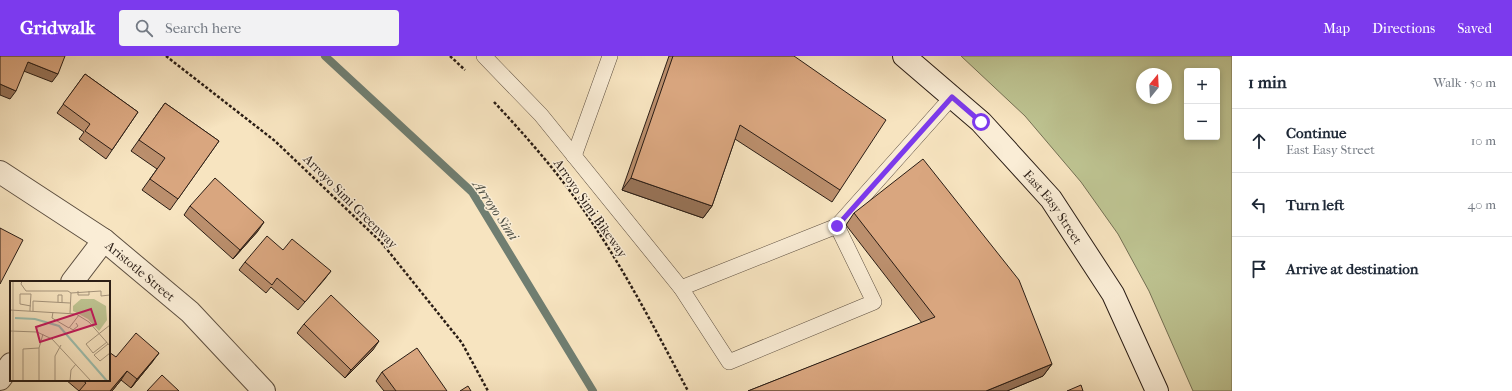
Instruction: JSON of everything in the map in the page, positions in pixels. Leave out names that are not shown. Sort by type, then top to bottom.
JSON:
[{"type":"street","name":"East Easy Street","points":[[904,56],[981,122],[1051,199],[1113,294],[1157,391]]},
{"type":"street","name":"Aristotle Street","points":[[0,172],[104,240],[190,312],[264,391]]},
{"type":"street","points":[[73,281],[104,240]]},
{"type":"street","points":[[0,379],[10,365]]},
{"type":"lane","points":[[484,56],[541,115],[681,288],[729,362],[874,302],[837,226]]},
{"type":"lane","points":[[574,156],[610,56]]},
{"type":"lane","points":[[681,288],[837,226],[952,97]]},
{"type":"path","name":"Arroyo Simi Greenway","points":[[166,56],[275,141],[381,242],[462,343],[488,391]]},
{"type":"path","points":[[450,56],[466,71]]},
{"type":"path","name":"Arroyo Simi Bikeway","points":[[491,99],[532,143],[578,202],[622,271],[688,391]]},
{"type":"green space","points":[[961,56],[1232,56],[1232,391],[1193,391],[1149,291],[1118,234],[1081,182],[1025,116]]},
{"type":"building","points":[[0,56],[65,56],[58,74],[28,62],[16,91],[0,84]]},
{"type":"building","points":[[673,56],[794,56],[886,120],[840,190],[740,125],[712,206],[631,178]]},
{"type":"building","points":[[85,74],[138,112],[112,150],[85,131],[90,124],[63,104]]},
{"type":"building","points":[[165,103],[219,141],[178,199],[150,179],[165,158],[139,140]]},
{"type":"building","points":[[923,159],[1019,280],[1052,364],[986,391],[748,391],[935,317],[854,213]]},
{"type":"building","points":[[215,178],[264,222],[240,250],[190,206]]},
{"type":"building","points":[[0,228],[23,240],[0,284]]},
{"type":"building","points":[[267,236],[283,250],[292,239],[331,271],[305,302],[277,278],[272,285],[245,262]]},
{"type":"building","points":[[331,295],[379,341],[351,370],[304,324]]},
{"type":"building","points":[[136,333],[159,353],[137,379],[127,371],[110,391],[79,391],[86,383],[83,381],[110,381],[110,353],[116,357]]},
{"type":"building","points":[[417,348],[447,391],[396,391],[382,372]]},
{"type":"building","points":[[162,375],[179,391],[147,391]]},
{"type":"building","points":[[1081,385],[1083,391],[1067,391]]},
{"type":"building","points":[[468,386],[471,391],[460,391]]},
{"type":"waterway","name":"Arroyo Simi","points":[[325,56],[472,192],[593,391]]},
{"type":"route","points":[[837,226],[926,124],[952,97],[981,122]]}]
